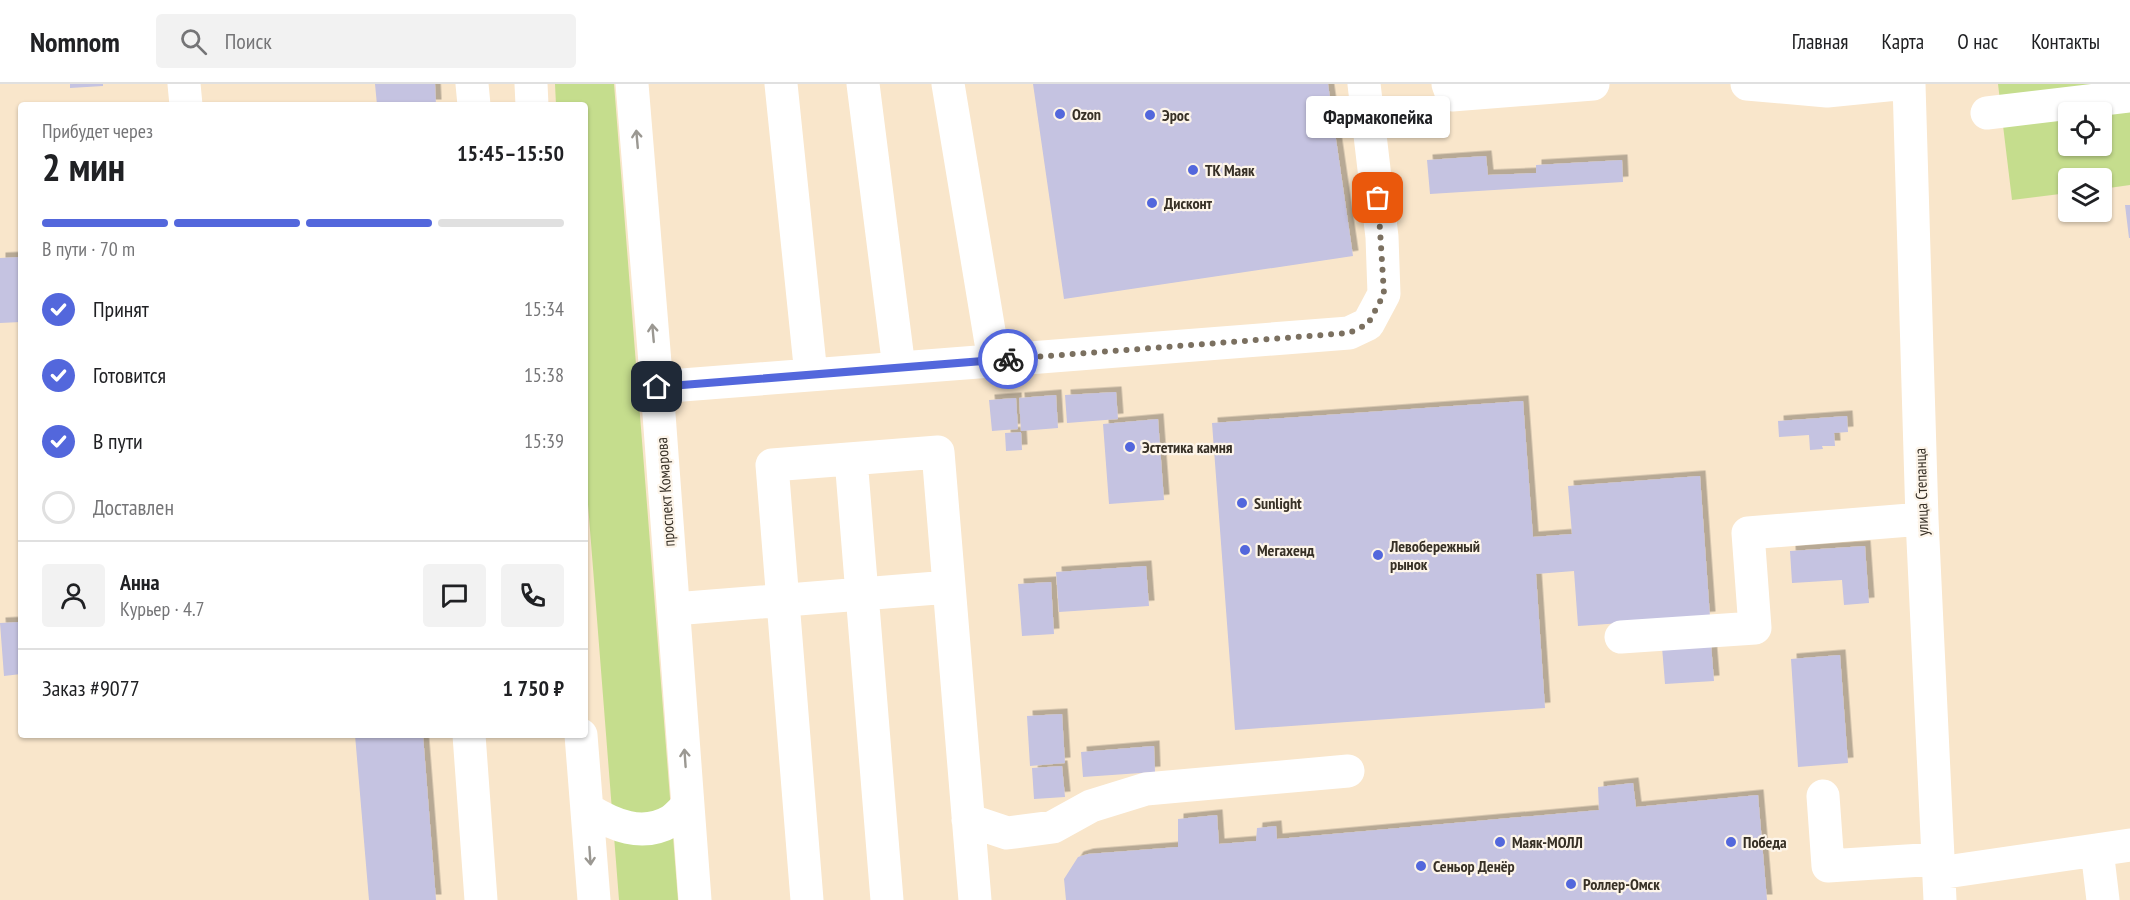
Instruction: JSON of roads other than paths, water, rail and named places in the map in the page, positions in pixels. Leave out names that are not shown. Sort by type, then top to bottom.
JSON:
[{"type":"main road","points":[[184,84],[186,102]]},
{"type":"main road","points":[[472,84],[474,102]]},
{"type":"main road","points":[[531,84],[532,102]]},
{"type":"main road","name":"проспект Комарова","points":[[632,84],[695,900]]},
{"type":"main road","points":[[781,84],[811,375]]},
{"type":"main road","points":[[863,84],[899,368]]},
{"type":"main road","points":[[948,84],[994,361]]},
{"type":"main road","points":[[657,387],[1349,333],[1368,324],[1384,294],[1381,228],[1364,84]]},
{"type":"main road","points":[[1448,84],[1452,95],[1593,84]]},
{"type":"main road","points":[[1747,84],[1827,91],[1897,84]]},
{"type":"main road","name":"улица Степанца","points":[[1909,84],[1922,519],[1939,877]]},
{"type":"main road","points":[[1987,113],[2130,96]]},
{"type":"main road","points":[[807,900],[772,465],[938,452],[975,900]]},
{"type":"main road","points":[[851,459],[887,900]]},
{"type":"main road","points":[[1621,637],[1755,628],[1748,533],[1922,519]]},
{"type":"main road","points":[[674,609],[949,587]]},
{"type":"main road","points":[[469,738],[481,900]]},
{"type":"main road","points":[[581,738],[594,900]]},
{"type":"main road","points":[[968,820],[1007,833],[1053,826],[1091,806],[1146,789],[1348,771]]},
{"type":"main road","points":[[1823,796],[1828,866],[1939,877],[2130,845]]},
{"type":"main road","points":[[587,809],[608,822],[630,829],[654,829],[673,820],[688,805]]},
{"type":"main road","points":[[2097,850],[2103,900]]},
{"type":"place","name":"Ozon","points":[[1060,114]]},
{"type":"place","name":"Эрос","points":[[1150,115]]},
{"type":"place","name":"ТК Маяк","points":[[1193,170]]},
{"type":"place","name":"Фармакопейка","points":[[1378,198]]},
{"type":"place","name":"Дисконт","points":[[1152,203]]},
{"type":"place","name":"Эстетика камня","points":[[1130,447]]},
{"type":"place","name":"Sunlight","points":[[1242,503]]},
{"type":"place","name":"Мегахенд","points":[[1245,550]]},
{"type":"place","name":"Левобережный рынок","points":[[1378,555]]},
{"type":"place","name":"Маяк-МОЛЛ","points":[[1500,842]]},
{"type":"place","name":"Победа","points":[[1731,842]]},
{"type":"place","name":"Сеньор Денёр","points":[[1421,866]]},
{"type":"place","name":"Роллер-Омск","points":[[1571,884]]}]
